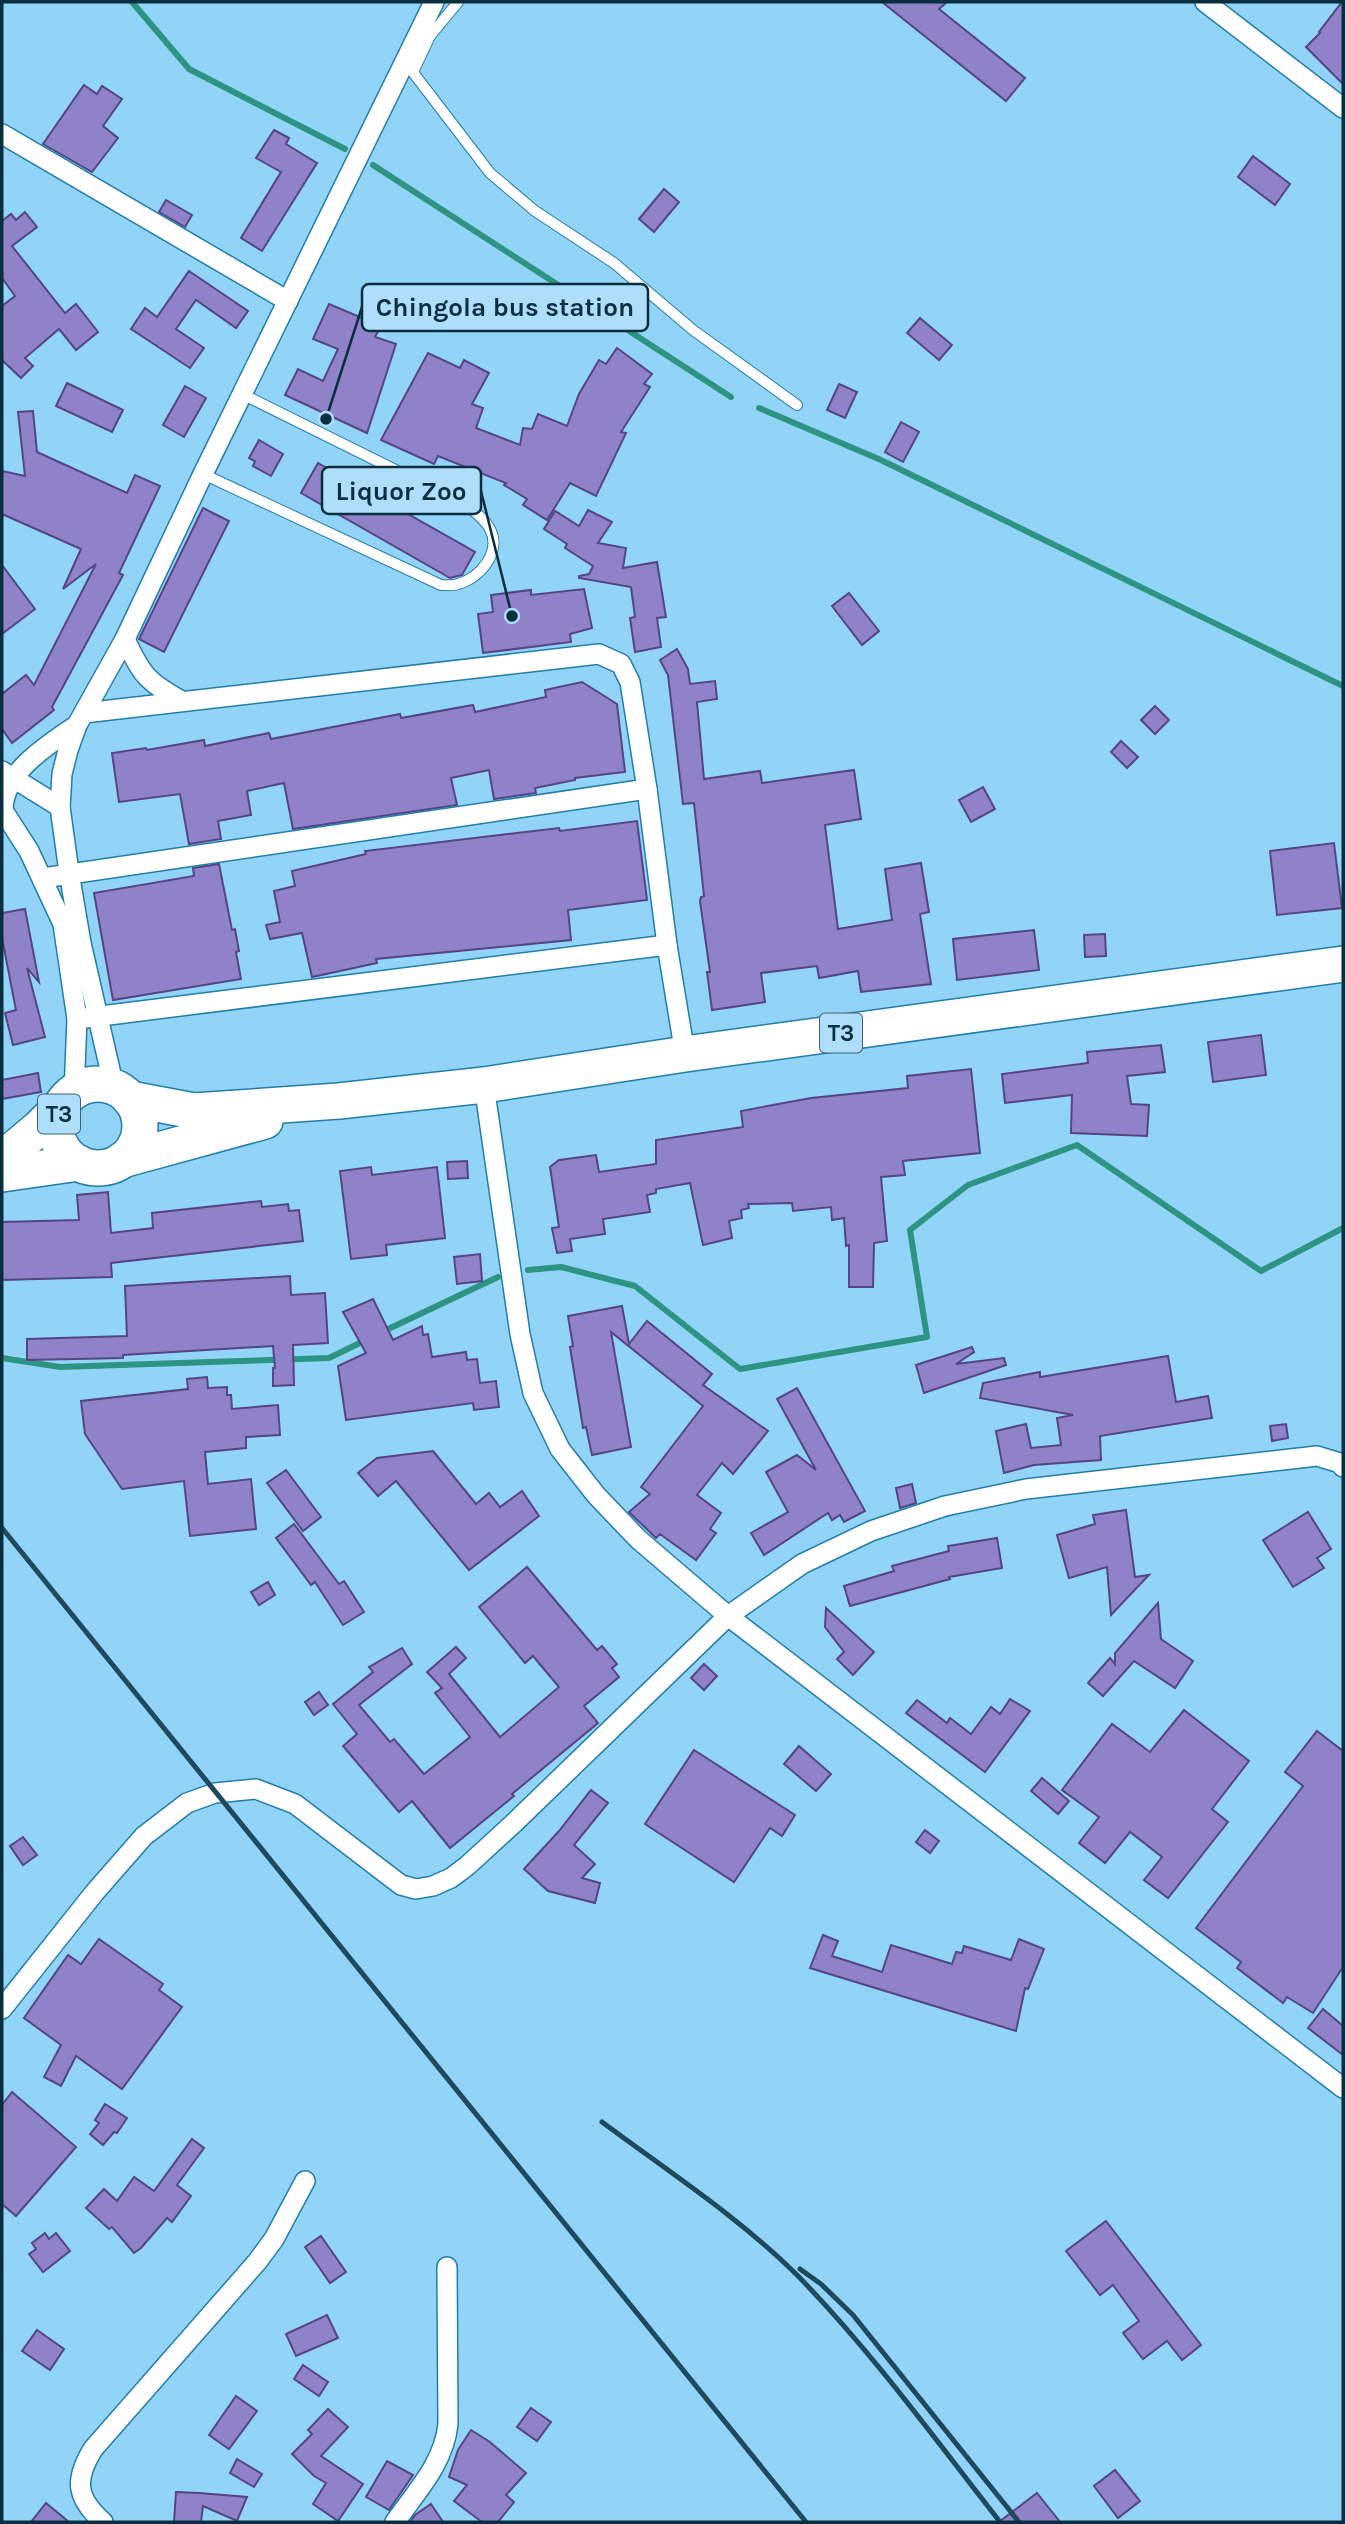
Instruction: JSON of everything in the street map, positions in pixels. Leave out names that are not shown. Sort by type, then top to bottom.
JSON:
[{"type":"highway","name":"T3","points":[[2,1158],[86,1086],[100,1084],[122,1093],[194,1111],[339,1101],[484,1085],[685,1054],[1343,964]]},
{"type":"highway","points":[[122,1093],[138,1111],[140,1125],[138,1139],[132,1151],[122,1160]]},
{"type":"highway","name":"T3","points":[[58,1109],[60,1144],[68,1155],[89,1167],[101,1168],[339,1101]]},
{"type":"highway","name":"T3","points":[[2,1174],[79,1163]]},
{"type":"street","points":[[1205,2],[1342,103]]},
{"type":"street","points":[[122,1093],[96,1015],[69,872],[60,807],[62,774],[81,719],[125,639],[288,300],[409,67],[426,6]]},
{"type":"street","points":[[2,134],[288,300]]},
{"type":"street","points":[[125,639],[137,666],[156,687],[182,701]]},
{"type":"street","points":[[8,775],[81,719],[182,701],[599,654],[621,664],[630,682],[685,1054]]},
{"type":"street","points":[[2,762],[32,759]]},
{"type":"street","points":[[8,775],[60,807]]},
{"type":"street","points":[[2,1135],[58,1109],[77,1019],[63,924],[43,878],[2,810],[8,775]]},
{"type":"street","points":[[43,878],[69,872],[647,789]]},
{"type":"street","points":[[77,1019],[667,945]]},
{"type":"street","points":[[484,1085],[520,1334],[533,1393],[560,1449],[596,1495],[638,1539],[728,1616],[1343,2088]]},
{"type":"street","points":[[2,2009],[95,1892],[144,1836],[187,1803],[232,1789],[256,1789],[295,1804],[401,1885],[416,1889],[433,1886],[451,1878],[514,1823],[728,1616],[802,1564],[871,1531],[945,1506],[1026,1489],[1317,1456],[1340,1463],[1343,1467]]},
{"type":"street","points":[[103,2522],[92,2512],[82,2496],[80,2482],[83,2465],[93,2449],[257,2262],[274,2239],[305,2181]]},
{"type":"street","points":[[395,2522],[440,2458],[446,2441],[447,2267]]},
{"type":"lane","points":[[458,2],[409,67],[491,173],[535,211],[614,263],[693,330],[797,405]]},
{"type":"lane","points":[[203,474],[441,585],[456,585],[471,579],[484,568],[493,551],[492,531],[483,518],[466,505],[242,394]]},
{"type":"building","points":[[882,2],[947,2],[939,9],[1025,78],[1006,101]]},
{"type":"building","points":[[1342,2],[1343,84],[1306,47],[1320,33]]},
{"type":"building","points":[[84,85],[97,94],[102,86],[122,99],[103,126],[118,138],[92,172],[43,144]]},
{"type":"building","points":[[274,130],[289,138],[286,144],[317,163],[262,251],[241,238],[281,172],[256,158]]},
{"type":"building","points":[[1253,156],[1290,184],[1275,205],[1238,177]]},
{"type":"building","points":[[664,189],[679,202],[654,232],[639,219]]},
{"type":"building","points":[[166,200],[192,215],[185,227],[159,212]]},
{"type":"building","points":[[25,212],[37,227],[12,246],[65,313],[76,304],[98,332],[76,350],[59,329],[25,358],[33,366],[21,378],[2,360],[2,306],[15,296],[2,278],[2,221],[11,214],[16,220]]},
{"type":"building","points":[[189,271],[248,311],[236,328],[196,300],[176,329],[204,348],[190,368],[131,329],[145,308],[157,317]]},
{"type":"building","points":[[329,304],[381,326],[375,337],[396,344],[367,433],[285,395],[298,369],[323,381],[338,349],[313,339]]},
{"type":"building","points":[[920,318],[952,345],[939,360],[907,333]]},
{"type":"building","points":[[617,348],[652,374],[644,384],[650,387],[621,432],[626,433],[596,496],[570,483],[547,520],[523,505],[527,499],[504,485],[506,483],[438,456],[434,464],[381,440],[428,353],[460,368],[464,360],[489,373],[472,404],[483,408],[476,428],[520,445],[523,428],[532,429],[538,414],[567,426],[579,394],[599,360],[606,364]]},
{"type":"building","points":[[67,383],[123,410],[112,432],[56,406]]},
{"type":"building","points":[[839,384],[857,392],[845,418],[827,410]]},
{"type":"building","points":[[185,386],[206,398],[184,437],[163,425]]},
{"type":"building","points":[[33,411],[37,452],[127,493],[135,475],[160,486],[119,573],[123,575],[52,707],[54,710],[12,743],[2,729],[2,694],[26,675],[34,685],[96,564],[63,589],[81,549],[2,514],[2,471],[25,476],[18,412]]},
{"type":"building","points":[[901,422],[919,432],[903,462],[885,452]]},
{"type":"building","points":[[259,440],[283,454],[271,476],[253,466],[255,461],[249,458]]},
{"type":"building","points":[[318,463],[475,552],[462,575],[450,578],[301,493]]},
{"type":"building","points":[[203,508],[229,521],[164,652],[139,639]]},
{"type":"building","points":[[588,510],[612,522],[598,543],[626,548],[623,568],[657,562],[666,617],[657,618],[661,647],[635,652],[630,618],[635,617],[631,587],[579,578],[589,574],[593,566],[565,548],[567,544],[544,529],[555,511],[579,526]]},
{"type":"building","points":[[2,565],[35,609],[2,634]]},
{"type":"building","points":[[584,589],[592,628],[570,634],[571,642],[483,653],[478,614],[493,612],[491,595],[531,590],[531,595]]},
{"type":"building","points":[[849,593],[879,631],[862,645],[832,606]]},
{"type":"building","points":[[677,649],[688,669],[690,684],[715,681],[717,699],[697,702],[704,779],[760,771],[762,783],[854,770],[861,819],[825,825],[838,929],[892,920],[885,869],[921,863],[929,912],[920,914],[931,984],[861,992],[858,971],[819,978],[817,966],[761,973],[765,1002],[712,1010],[707,972],[710,972],[700,901],[704,896],[694,803],[683,804],[668,675],[660,660]]},
{"type":"building","points":[[582,682],[617,704],[625,772],[575,778],[535,788],[536,793],[494,799],[489,770],[451,778],[457,805],[293,829],[284,783],[247,791],[251,815],[218,821],[221,839],[189,844],[180,794],[119,802],[112,753],[204,740],[205,746],[269,733],[271,739],[400,714],[401,718],[473,705],[475,712],[546,697],[545,690]]},
{"type":"building","points":[[1155,706],[1169,720],[1155,734],[1141,720]]},
{"type":"building","points":[[1121,741],[1138,757],[1127,768],[1111,752]]},
{"type":"building","points":[[983,787],[995,809],[971,822],[959,800]]},
{"type":"building","points":[[637,821],[647,900],[568,910],[571,940],[376,959],[377,963],[312,977],[302,933],[270,939],[266,925],[280,922],[274,891],[295,886],[292,871],[366,854],[365,851]]},
{"type":"building","points":[[1334,843],[1342,908],[1277,915],[1270,851]]},
{"type":"building","points":[[219,864],[232,930],[235,929],[241,979],[113,1000],[94,893],[194,876],[193,868]]},
{"type":"building","points":[[25,909],[39,982],[27,968],[45,1037],[13,1045],[5,1013],[16,1010],[2,938],[2,913]]},
{"type":"building","points":[[1034,930],[1039,970],[957,980],[953,939]]},
{"type":"building","points":[[1105,934],[1106,956],[1085,957],[1084,935]]},
{"type":"building","points":[[1261,1035],[1266,1075],[1213,1082],[1208,1042]]},
{"type":"building","points":[[1161,1045],[1165,1072],[1127,1076],[1131,1104],[1149,1105],[1147,1136],[1071,1133],[1072,1095],[1005,1103],[1002,1074],[1088,1063],[1087,1052]]},
{"type":"building","points":[[971,1069],[980,1153],[903,1161],[905,1175],[881,1177],[887,1241],[874,1243],[873,1287],[849,1287],[849,1245],[846,1246],[844,1218],[832,1220],[831,1207],[793,1211],[792,1203],[748,1204],[749,1208],[741,1210],[742,1218],[729,1221],[732,1238],[703,1245],[690,1183],[656,1189],[656,1193],[647,1195],[650,1212],[603,1219],[605,1234],[570,1239],[572,1251],[557,1253],[552,1228],[559,1227],[550,1167],[559,1160],[596,1155],[599,1172],[656,1164],[656,1140],[743,1127],[741,1111],[811,1098],[908,1088],[907,1076]]},
{"type":"building","points":[[38,1073],[41,1092],[2,1099],[2,1080]]},
{"type":"building","points":[[467,1161],[468,1178],[448,1179],[447,1162]]},
{"type":"building","points":[[371,1167],[372,1175],[437,1167],[445,1238],[386,1245],[387,1255],[351,1259],[340,1171]]},
{"type":"building","points":[[108,1192],[111,1233],[153,1228],[152,1213],[261,1201],[262,1207],[288,1204],[289,1211],[299,1210],[303,1241],[111,1263],[112,1277],[2,1280],[2,1222],[79,1220],[77,1195]]},
{"type":"building","points":[[480,1254],[482,1281],[457,1284],[454,1257]]},
{"type":"building","points":[[290,1276],[291,1295],[325,1293],[328,1343],[293,1345],[294,1385],[273,1386],[273,1346],[123,1355],[123,1358],[27,1360],[27,1339],[127,1336],[125,1286]]},
{"type":"building","points":[[373,1299],[393,1340],[422,1326],[423,1335],[428,1334],[432,1357],[466,1352],[467,1360],[477,1359],[480,1383],[496,1381],[499,1407],[474,1410],[473,1403],[346,1420],[338,1366],[366,1353],[343,1312]]},
{"type":"building","points":[[622,1306],[629,1344],[647,1321],[712,1374],[703,1385],[768,1431],[733,1474],[722,1463],[697,1495],[721,1513],[710,1529],[716,1533],[696,1560],[660,1534],[656,1538],[629,1512],[650,1494],[641,1487],[703,1406],[611,1332],[631,1447],[592,1455],[586,1427],[583,1428],[570,1347],[573,1346],[568,1316]]},
{"type":"building","points":[[972,1347],[974,1352],[956,1364],[1004,1358],[1006,1365],[924,1393],[916,1365]]},
{"type":"building","points":[[1168,1356],[1176,1402],[1208,1396],[1212,1418],[1100,1436],[1101,1460],[1034,1465],[1004,1473],[996,1431],[1026,1424],[1031,1448],[1061,1445],[1057,1418],[1073,1415],[980,1398],[983,1383],[1040,1372],[1040,1377]]},
{"type":"building","points":[[207,1377],[208,1388],[227,1387],[227,1395],[231,1395],[232,1409],[278,1405],[280,1435],[246,1437],[246,1448],[205,1452],[208,1484],[251,1479],[256,1529],[190,1536],[184,1481],[122,1489],[85,1434],[81,1401],[188,1389],[187,1379]]},
{"type":"building","points":[[797,1388],[865,1511],[844,1522],[840,1515],[832,1520],[828,1513],[764,1555],[751,1533],[788,1512],[766,1472],[797,1455],[816,1470],[777,1399]]},
{"type":"building","points":[[1286,1424],[1288,1438],[1272,1441],[1270,1426]]},
{"type":"building","points":[[433,1451],[476,1504],[489,1493],[500,1507],[522,1491],[539,1516],[469,1570],[396,1481],[378,1496],[358,1473],[377,1458]]},
{"type":"building","points":[[286,1470],[321,1517],[303,1531],[267,1483]]},
{"type":"building","points":[[912,1484],[916,1503],[900,1508],[896,1488]]},
{"type":"building","points":[[1126,1510],[1135,1577],[1149,1575],[1111,1615],[1107,1567],[1069,1578],[1057,1535],[1095,1524],[1093,1515]]},
{"type":"building","points":[[1308,1512],[1331,1549],[1317,1558],[1324,1568],[1293,1587],[1263,1540]]},
{"type":"building","points":[[294,1524],[339,1584],[344,1581],[364,1612],[343,1625],[315,1582],[311,1585],[276,1538]]},
{"type":"building","points":[[997,1538],[1002,1568],[949,1577],[950,1579],[850,1606],[844,1586],[894,1571],[892,1566],[949,1551],[948,1546]]},
{"type":"building","points":[[527,1567],[597,1650],[602,1646],[617,1664],[612,1668],[619,1677],[584,1706],[598,1723],[450,1848],[412,1801],[399,1812],[343,1746],[357,1734],[333,1704],[373,1672],[369,1667],[402,1648],[412,1664],[359,1705],[390,1742],[394,1739],[424,1774],[470,1737],[435,1693],[442,1688],[427,1672],[456,1647],[466,1658],[449,1674],[500,1737],[559,1687],[533,1656],[525,1663],[479,1607]]},
{"type":"building","points":[[268,1582],[275,1595],[259,1605],[251,1592]]},
{"type":"building","points":[[1158,1603],[1161,1639],[1193,1661],[1175,1688],[1134,1661],[1103,1696],[1088,1683],[1110,1658],[1115,1664],[1115,1653]]},
{"type":"building","points":[[826,1608],[874,1652],[853,1675],[837,1659],[844,1652],[825,1627]]},
{"type":"building","points":[[704,1664],[717,1676],[704,1690],[691,1678]]},
{"type":"building","points":[[319,1692],[328,1705],[314,1715],[305,1702]]},
{"type":"building","points":[[1010,1699],[1030,1711],[985,1772],[906,1713],[917,1700],[947,1723],[950,1718],[971,1734],[991,1707],[1000,1714]]},
{"type":"building","points":[[1184,1710],[1249,1761],[1212,1809],[1228,1822],[1168,1898],[1144,1880],[1162,1857],[1130,1832],[1105,1863],[1079,1843],[1099,1817],[1062,1790],[1112,1724],[1150,1752]]},
{"type":"building","points":[[1317,1731],[1343,1751],[1343,1967],[1313,2013],[1287,1997],[1283,2003],[1237,1968],[1241,1962],[1196,1928],[1303,1786],[1285,1772]]},
{"type":"building","points":[[799,1746],[831,1774],[816,1791],[784,1764]]},
{"type":"building","points":[[694,1750],[795,1815],[782,1836],[770,1828],[734,1882],[645,1824]]},
{"type":"building","points":[[1042,1778],[1069,1801],[1058,1814],[1031,1791]]},
{"type":"building","points":[[591,1790],[608,1803],[574,1845],[595,1864],[582,1878],[600,1883],[595,1903],[548,1891],[524,1869],[559,1831]]},
{"type":"building","points":[[925,1830],[939,1841],[930,1853],[916,1842]]},
{"type":"building","points":[[23,1837],[37,1855],[23,1865],[10,1846]]},
{"type":"building","points":[[823,1935],[838,1941],[832,1956],[882,1972],[891,1945],[952,1964],[956,1952],[962,1953],[964,1946],[1011,1960],[1019,1939],[1044,1949],[1028,1989],[1025,1988],[1016,2031],[810,1968]]},
{"type":"building","points":[[99,1939],[163,1984],[159,1990],[182,2007],[122,2089],[76,2056],[61,2086],[44,2077],[61,2045],[24,2018],[68,1955],[81,1964]]},
{"type":"building","points":[[1323,2009],[1343,2026],[1343,2055],[1308,2028]]},
{"type":"building","points":[[12,2092],[76,2147],[16,2216],[2,2204],[2,2105]]},
{"type":"building","points":[[105,2104],[127,2118],[117,2133],[114,2132],[103,2145],[90,2134],[99,2123],[95,2120]]},
{"type":"building","points":[[192,2139],[204,2148],[177,2185],[191,2196],[172,2222],[167,2218],[134,2253],[112,2227],[109,2229],[86,2208],[104,2189],[117,2201],[134,2177],[154,2191]]},
{"type":"building","points":[[1106,2221],[1201,2345],[1182,2360],[1167,2341],[1143,2359],[1123,2333],[1139,2321],[1113,2285],[1100,2295],[1066,2251]]},
{"type":"building","points":[[45,2233],[49,2239],[56,2233],[70,2251],[43,2272],[29,2254],[36,2249],[32,2243]]},
{"type":"building","points":[[321,2236],[346,2272],[330,2283],[305,2247]]},
{"type":"building","points":[[327,2315],[338,2338],[296,2356],[286,2334]]},
{"type":"building","points":[[37,2330],[64,2349],[50,2370],[22,2351]]},
{"type":"building","points":[[303,2365],[328,2382],[319,2396],[294,2379]]},
{"type":"building","points":[[236,2396],[257,2411],[229,2449],[209,2435]]},
{"type":"building","points":[[531,2408],[551,2422],[537,2441],[517,2427]]},
{"type":"building","points":[[328,2409],[348,2427],[321,2456],[363,2484],[338,2521],[313,2504],[326,2483],[314,2476],[292,2454],[312,2434],[308,2430]]},
{"type":"building","points":[[471,2430],[490,2442],[526,2473],[506,2495],[514,2502],[498,2522],[482,2522],[454,2501],[467,2485],[449,2477],[458,2450]]},
{"type":"building","points":[[237,2459],[262,2474],[254,2487],[230,2473]]},
{"type":"building","points":[[387,2461],[413,2475],[389,2510],[366,2497]]},
{"type":"building","points":[[1115,2470],[1140,2501],[1118,2518],[1094,2486]]},
{"type":"building","points":[[176,2492],[247,2497],[237,2521],[203,2506],[201,2522],[174,2522]]},
{"type":"building","points":[[1037,2493],[1060,2522],[999,2522]]},
{"type":"building","points":[[46,2503],[69,2522],[31,2522]]},
{"type":"building","points":[[431,2504],[443,2522],[410,2522],[415,2515]]},
{"type":"waterway","points":[[132,2],[189,69],[345,149]]},
{"type":"waterway","points":[[373,165],[731,397]]},
{"type":"waterway","points":[[759,408],[881,460],[1343,686]]},
{"type":"waterway","points":[[528,1270],[561,1267],[635,1286],[740,1369],[927,1337],[910,1230],[968,1185],[1077,1145],[1261,1271],[1343,1228]]},
{"type":"waterway","points":[[382,1332],[498,1277]]},
{"type":"waterway","points":[[2,1358],[60,1367],[329,1358],[366,1340]]},
{"type":"railway","points":[[2,1528],[806,2522]]},
{"type":"railway","points":[[602,2122],[728,2215],[798,2276],[877,2365],[1000,2522]]},
{"type":"railway","points":[[800,2269],[821,2284],[853,2315],[1019,2522]]},
{"type":"place","name":"Chingola bus station","points":[[326,419]]},
{"type":"place","name":"Liquor Zoo","points":[[512,616]]}]
